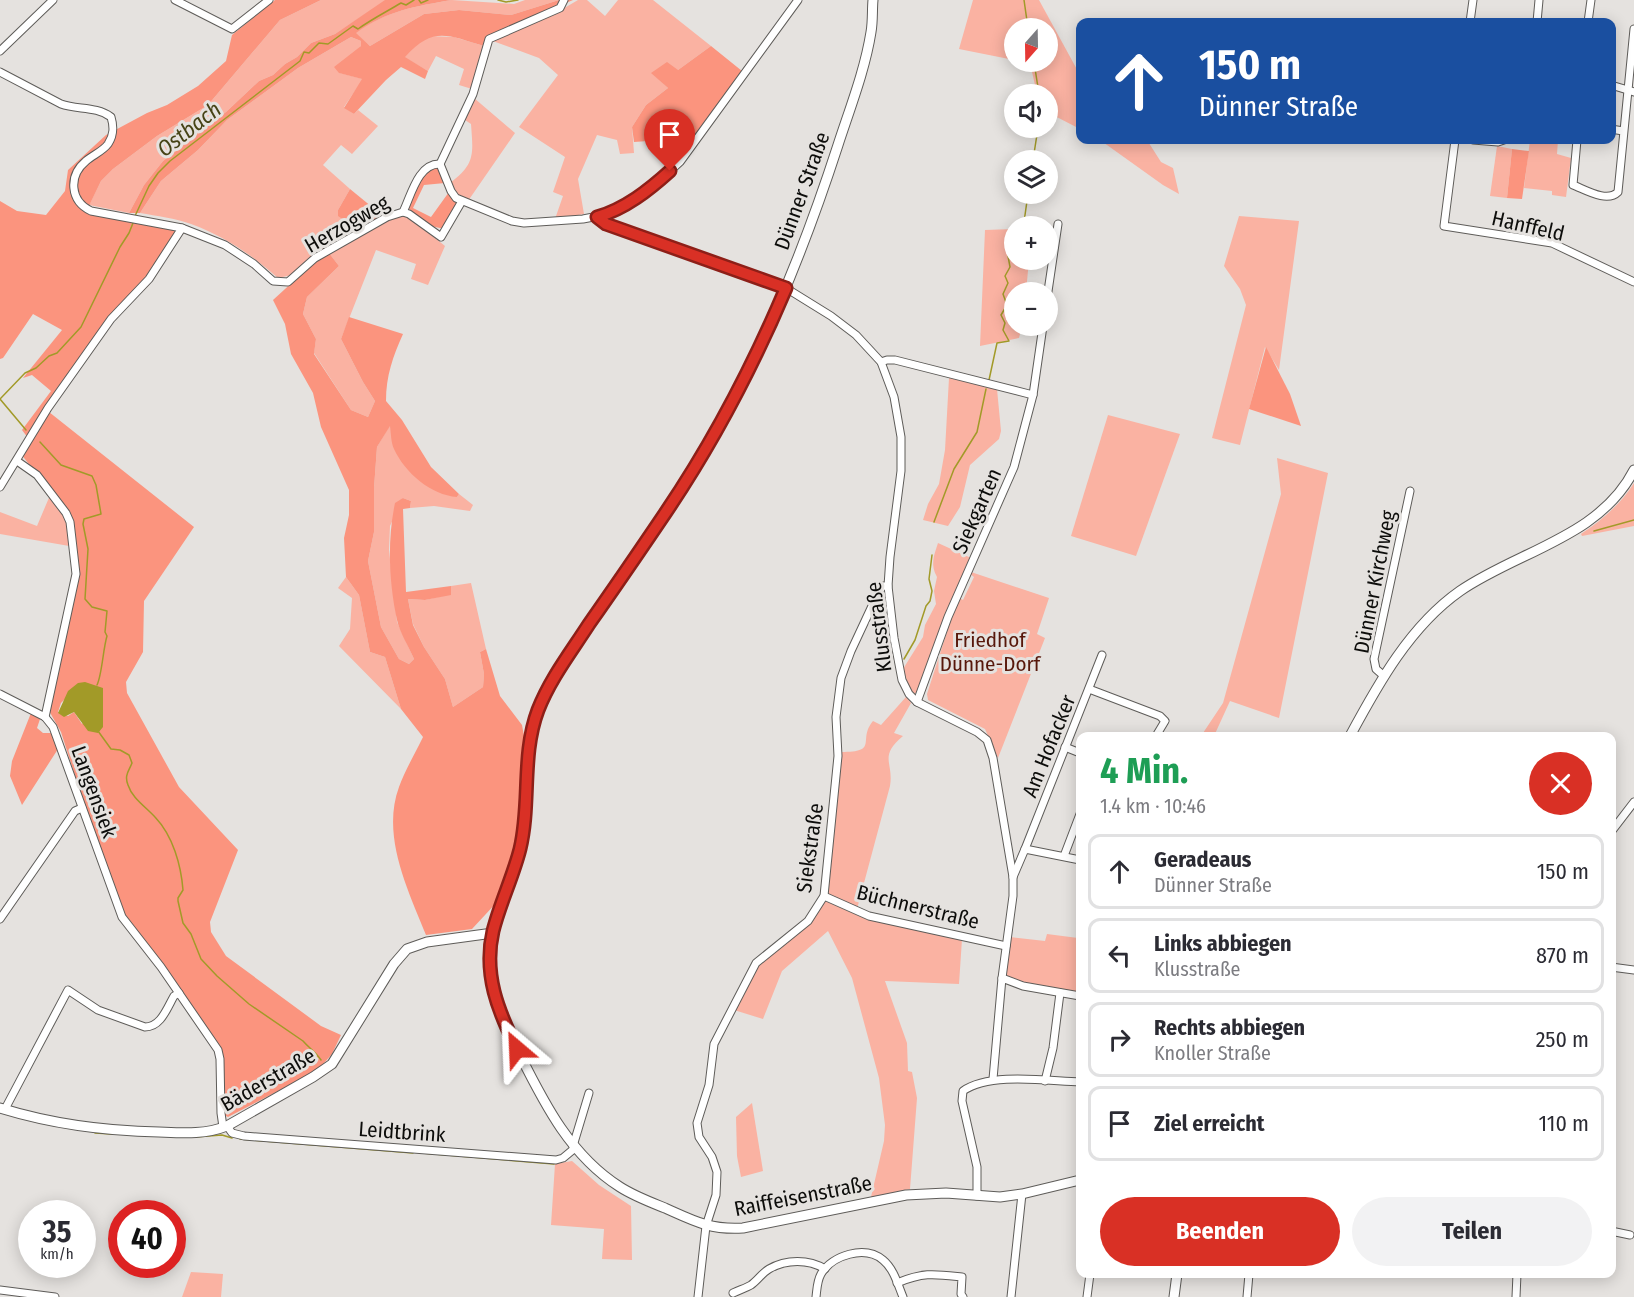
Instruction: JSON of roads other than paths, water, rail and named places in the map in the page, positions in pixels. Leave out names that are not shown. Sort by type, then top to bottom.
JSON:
[{"type":"street","points":[[0,51],[53,0]]},
{"type":"street","points":[[175,0],[232,29],[269,0]]},
{"type":"street","name":"Herzogweg","points":[[182,228],[225,245],[254,264],[273,281],[288,282],[315,258],[349,237],[387,217],[403,212],[419,177],[432,164],[440,164],[473,94],[489,39],[560,8],[564,0]]},
{"type":"street","points":[[440,164],[451,191],[462,201],[512,221],[553,223],[597,217],[609,213],[647,192],[680,162],[798,0]]},
{"type":"street","name":"Dünner Straße","points":[[493,933],[523,837],[529,746],[538,711],[555,675],[668,509],[723,422],[786,288],[822,194],[861,74],[871,31],[873,0]]},
{"type":"street","points":[[1471,18],[1473,0]]},
{"type":"street","points":[[1537,18],[1539,0]]},
{"type":"street","points":[[1588,18],[1590,0]]},
{"type":"street","points":[[1577,144],[1573,185],[1606,197],[1611,197],[1618,192],[1623,131],[1631,91],[1634,29]]},
{"type":"street","points":[[0,72],[61,104],[98,110],[111,117],[114,126],[107,146],[84,162],[76,172],[73,189],[75,198],[82,206],[91,211],[182,228],[149,279],[111,319],[48,408],[0,487]]},
{"type":"street","points":[[1616,86],[1631,91]]},
{"type":"street","points":[[1616,130],[1623,131]]},
{"type":"street","name":"Hanffeld","points":[[1454,144],[1444,226],[1552,243],[1634,282]]},
{"type":"street","points":[[403,212],[441,237],[462,201]]},
{"type":"street","name":"Klusstraße","points":[[597,217],[606,224],[786,288],[831,316],[856,335],[881,362],[896,404],[902,452],[888,586],[900,671],[909,694],[917,702]]},
{"type":"street","name":"Siekgarten","points":[[917,702],[948,617],[1008,483],[1032,396],[1041,336]]},
{"type":"street","points":[[881,362],[896,360],[1032,396]]},
{"type":"street","points":[[0,694],[45,717],[76,574],[70,522],[66,513],[37,475],[17,461]]},
{"type":"street","points":[[1352,732],[1384,676],[1427,621],[1460,591],[1585,525],[1620,494],[1634,471]]},
{"type":"street","name":"Dünner Kirchweg","points":[[1384,676],[1376,669],[1374,659],[1410,491]]},
{"type":"street","name":"Siekstraße","points":[[698,1297],[706,1226],[716,1195],[717,1172],[712,1157],[699,1137],[697,1123],[709,1085],[714,1044],[756,963],[808,921],[824,896],[838,756],[836,717],[841,678],[850,651],[879,591],[884,586],[888,586]]},
{"type":"street","name":"Am Hofacker","points":[[1013,877],[1102,656]]},
{"type":"street","points":[[1089,689],[1160,716],[1165,721],[1158,732]]},
{"type":"street","points":[[917,702],[977,732],[987,740],[993,758],[1013,877],[1013,896],[1002,978],[993,1079]]},
{"type":"street","name":"Langensiek","points":[[45,717],[53,727],[122,917],[161,967],[218,1050],[221,1113],[225,1126]]},
{"type":"street","points":[[1065,747],[1076,751]]},
{"type":"street","points":[[1616,825],[1634,802]]},
{"type":"street","points":[[0,919],[75,811],[82,808]]},
{"type":"street","points":[[1064,856],[1076,824]]},
{"type":"street","points":[[1025,849],[1076,859]]},
{"type":"street","name":"Büchnerstraße","points":[[824,896],[869,916],[1006,946]]},
{"type":"street","name":"Bäderstraße","points":[[2,1109],[98,1130],[195,1133],[225,1126],[332,1064],[394,964],[407,949],[427,942],[493,933]]},
{"type":"street","name":"Raiffeisenstraße","points":[[493,933],[490,969],[499,1011],[559,1127],[590,1164],[618,1185],[633,1194],[706,1226],[727,1229],[743,1228],[906,1195],[929,1193],[1000,1197],[1076,1181]]},
{"type":"street","points":[[1616,968],[1634,970]]},
{"type":"street","points":[[1002,978],[1023,986],[1076,995]]},
{"type":"street","points":[[2,1109],[68,990],[98,1010],[146,1027],[153,1027],[158,1023],[174,996],[179,993]]},
{"type":"street","points":[[1045,1081],[1053,1048],[1060,993]]},
{"type":"street","points":[[977,1196],[977,1167],[962,1101],[963,1091],[969,1086],[993,1079],[1076,1082]]},
{"type":"street","points":[[574,1147],[589,1093]]},
{"type":"street","name":"Leidtbrink","points":[[225,1126],[232,1133],[244,1137],[556,1160],[563,1158],[574,1147]]},
{"type":"street","points":[[1011,1297],[1022,1194]]},
{"type":"street","points":[[1616,1232],[1630,1234]]},
{"type":"street","points":[[816,1297],[817,1284],[825,1269],[839,1258],[852,1253],[864,1253],[884,1260],[891,1269],[903,1297]]},
{"type":"street","points":[[733,1293],[752,1284],[772,1267],[797,1261],[814,1262],[825,1269]]},
{"type":"street","points":[[897,1283],[919,1274],[931,1273],[962,1277],[961,1294],[963,1297]]},
{"type":"street","points":[[1087,1297],[1089,1278]]},
{"type":"street","points":[[1174,1297],[1176,1278]]},
{"type":"street","points":[[1247,1297],[1249,1278]]},
{"type":"street","points":[[1516,1297],[1517,1278]]},
{"type":"street","points":[[0,1290],[55,1297]]},
{"type":"waterway","name":"Ostbach","points":[[135,216],[149,186],[170,161],[300,61],[304,52],[309,53],[319,43],[328,44],[353,26],[358,29],[401,3],[406,5],[414,0]]},
{"type":"waterway","name":"Ostbach","points":[[419,0],[421,3],[428,0]]},
{"type":"waterway","name":"Ostbach","points":[[498,0],[506,2],[518,0]]},
{"type":"waterway","points":[[1024,0],[1027,18]]},
{"type":"waterway","points":[[1036,72],[1037,84]]},
{"type":"waterway","points":[[1035,150],[1036,138]]},
{"type":"waterway","points":[[1025,216],[1027,204]]},
{"type":"waterway","name":"Ostbach","points":[[0,399],[25,373],[57,353],[81,327],[133,223]]},
{"type":"waterway","points":[[989,380],[997,343],[1009,341],[1003,330],[1005,323],[1001,315],[1007,305],[1003,294],[1008,283],[1005,276],[1008,270]]},
{"type":"waterway","points":[[934,522],[954,469],[977,432],[986,389]]},
{"type":"waterway","points":[[0,399],[26,430]]},
{"type":"waterway","points":[[40,442],[61,465],[92,476],[96,485],[101,514],[84,519],[83,524],[88,549],[85,599],[92,607],[107,611],[105,632],[107,636],[97,685]]},
{"type":"waterway","points":[[1594,531],[1634,520]]},
{"type":"waterway","points":[[904,659],[915,640],[926,606],[930,601],[932,591],[929,579],[932,555]]},
{"type":"waterway","points":[[98,731],[111,749],[120,750],[129,755],[132,763],[127,773],[130,790],[167,833],[178,861],[182,880],[183,890],[178,901],[183,923],[191,934],[201,959],[249,1004],[303,1041],[321,1060]]},
{"type":"waterway","points":[[95,1133],[112,1134]]},
{"type":"waterway","points":[[195,1137],[222,1135],[232,1138]]},
{"type":"waterway","points":[[240,1139],[413,1153]]},
{"type":"waterway","points":[[422,1153],[554,1164]]},
{"type":"park label","name":"Friedhof Dünne-Dorf","points":[[990,652]]}]
